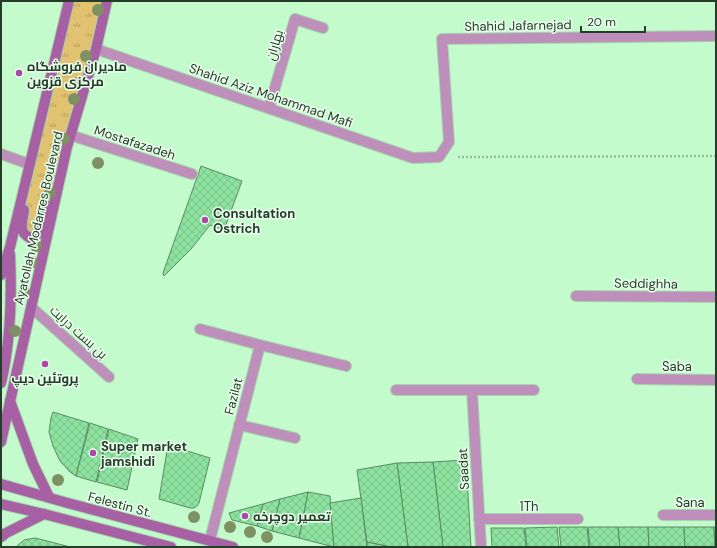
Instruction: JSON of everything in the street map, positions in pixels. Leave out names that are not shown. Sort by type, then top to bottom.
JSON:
[{"type":"main road","name":"Ayatollah Modarres Boulevard","points":[[1,275],[10,246],[69,1]]},
{"type":"main road","name":"Ayatollah Modarres Boulevard","points":[[1,442],[67,147],[96,49],[107,1]]},
{"type":"main road","points":[[34,142],[21,230],[30,238],[38,234],[67,147]]},
{"type":"main road","points":[[1,383],[7,361],[12,292],[10,246]]},
{"type":"main road","points":[[10,401],[33,464],[49,497]]},
{"type":"main road","name":"Felestin St.","points":[[1,484],[233,547]]},
{"type":"main road","points":[[1,504],[170,547]]},
{"type":"main road","points":[[1,537],[44,514]]},
{"type":"street","name":"بهاران","points":[[269,108],[295,18],[323,28]]},
{"type":"street","name":"Shahid Jafarnejad","points":[[439,157],[449,142],[442,39],[716,36]]},
{"type":"street","name":"Shahid Aziz Mohammad Mafi","points":[[96,49],[413,158],[439,157]]},
{"type":"street","name":"Mostafazadeh","points":[[70,135],[192,174]]},
{"type":"street","points":[[1,154],[29,164]]},
{"type":"street","name":"Seddighha","points":[[576,296],[716,297]]},
{"type":"street","name":"بن بست درایت","points":[[31,307],[109,377]]},
{"type":"street","points":[[200,329],[346,366]]},
{"type":"street","name":"Fazilat","points":[[210,540],[260,345]]},
{"type":"street","name":"Saba","points":[[637,379],[716,380]]},
{"type":"street","points":[[396,390],[534,390]]},
{"type":"street","name":"Saadat","points":[[472,390],[480,547]]},
{"type":"street","points":[[239,425],[295,438]]},
{"type":"street","name":"Sana","points":[[663,515],[716,515]]},
{"type":"street","name":"1Th","points":[[479,519],[578,519]]},
{"type":"path","points":[[439,157],[716,156]]},
{"type":"green space","points":[[69,1],[107,1],[67,147],[38,234],[34,237],[21,230],[34,142]]},
{"type":"building","name":"Consultation Ostrich","points":[[201,166],[242,181],[224,230],[210,225],[191,249],[164,276],[163,273]]},
{"type":"building","points":[[53,412],[89,423],[76,476],[60,461],[53,446],[49,432]]},
{"type":"building","name":"Super market jamshidi","points":[[90,423],[108,429],[96,482],[76,476]]},
{"type":"building","points":[[109,429],[138,439],[127,490],[97,482]]},
{"type":"building","points":[[168,445],[210,458],[199,503],[194,508],[159,499]]},
{"type":"building","points":[[466,460],[471,547],[443,547],[433,462]]},
{"type":"building","points":[[433,462],[443,547],[408,547],[397,463]]},
{"type":"building","points":[[397,463],[408,547],[391,547],[367,542],[357,470]]},
{"type":"building","points":[[308,492],[330,496],[334,547],[299,538]]},
{"type":"building","points":[[308,492],[299,538],[272,531],[280,499]]},
{"type":"building","points":[[361,498],[367,547],[334,547],[330,503]]},
{"type":"building","points":[[280,499],[272,531],[257,526],[263,504]]},
{"type":"building","name":"تعمیر دوچرخه","points":[[263,504],[257,526],[232,520],[229,513]]},
{"type":"building","points":[[557,527],[559,547],[527,547],[525,528]]},
{"type":"building","points":[[559,527],[587,527],[589,547],[561,547]]},
{"type":"building","points":[[588,527],[618,527],[620,547],[590,547]]},
{"type":"building","points":[[618,527],[648,527],[649,547],[620,547]]},
{"type":"building","points":[[648,527],[684,527],[685,547],[649,547]]},
{"type":"building","points":[[684,527],[714,527],[715,547],[685,547]]},
{"type":"building","points":[[714,527],[716,527],[716,547],[715,547]]},
{"type":"building","points":[[491,528],[524,528],[526,547],[492,547]]},
{"type":"building","points":[[35,538],[70,547],[16,547],[24,540]]},
{"type":"building","points":[[367,542],[391,547],[367,547]]},
{"type":"place","name":"مادیران فروشگاه مرکزی قزوین","points":[[19,73]]},
{"type":"place","name":"Consultation Ostrich","points":[[205,220]]},
{"type":"place","name":"پروتئین دیپ","points":[[45,364]]},
{"type":"place","name":"Super market jamshidi","points":[[93,453]]},
{"type":"place","name":"تعمیر دوچرخه","points":[[245,516]]}]
